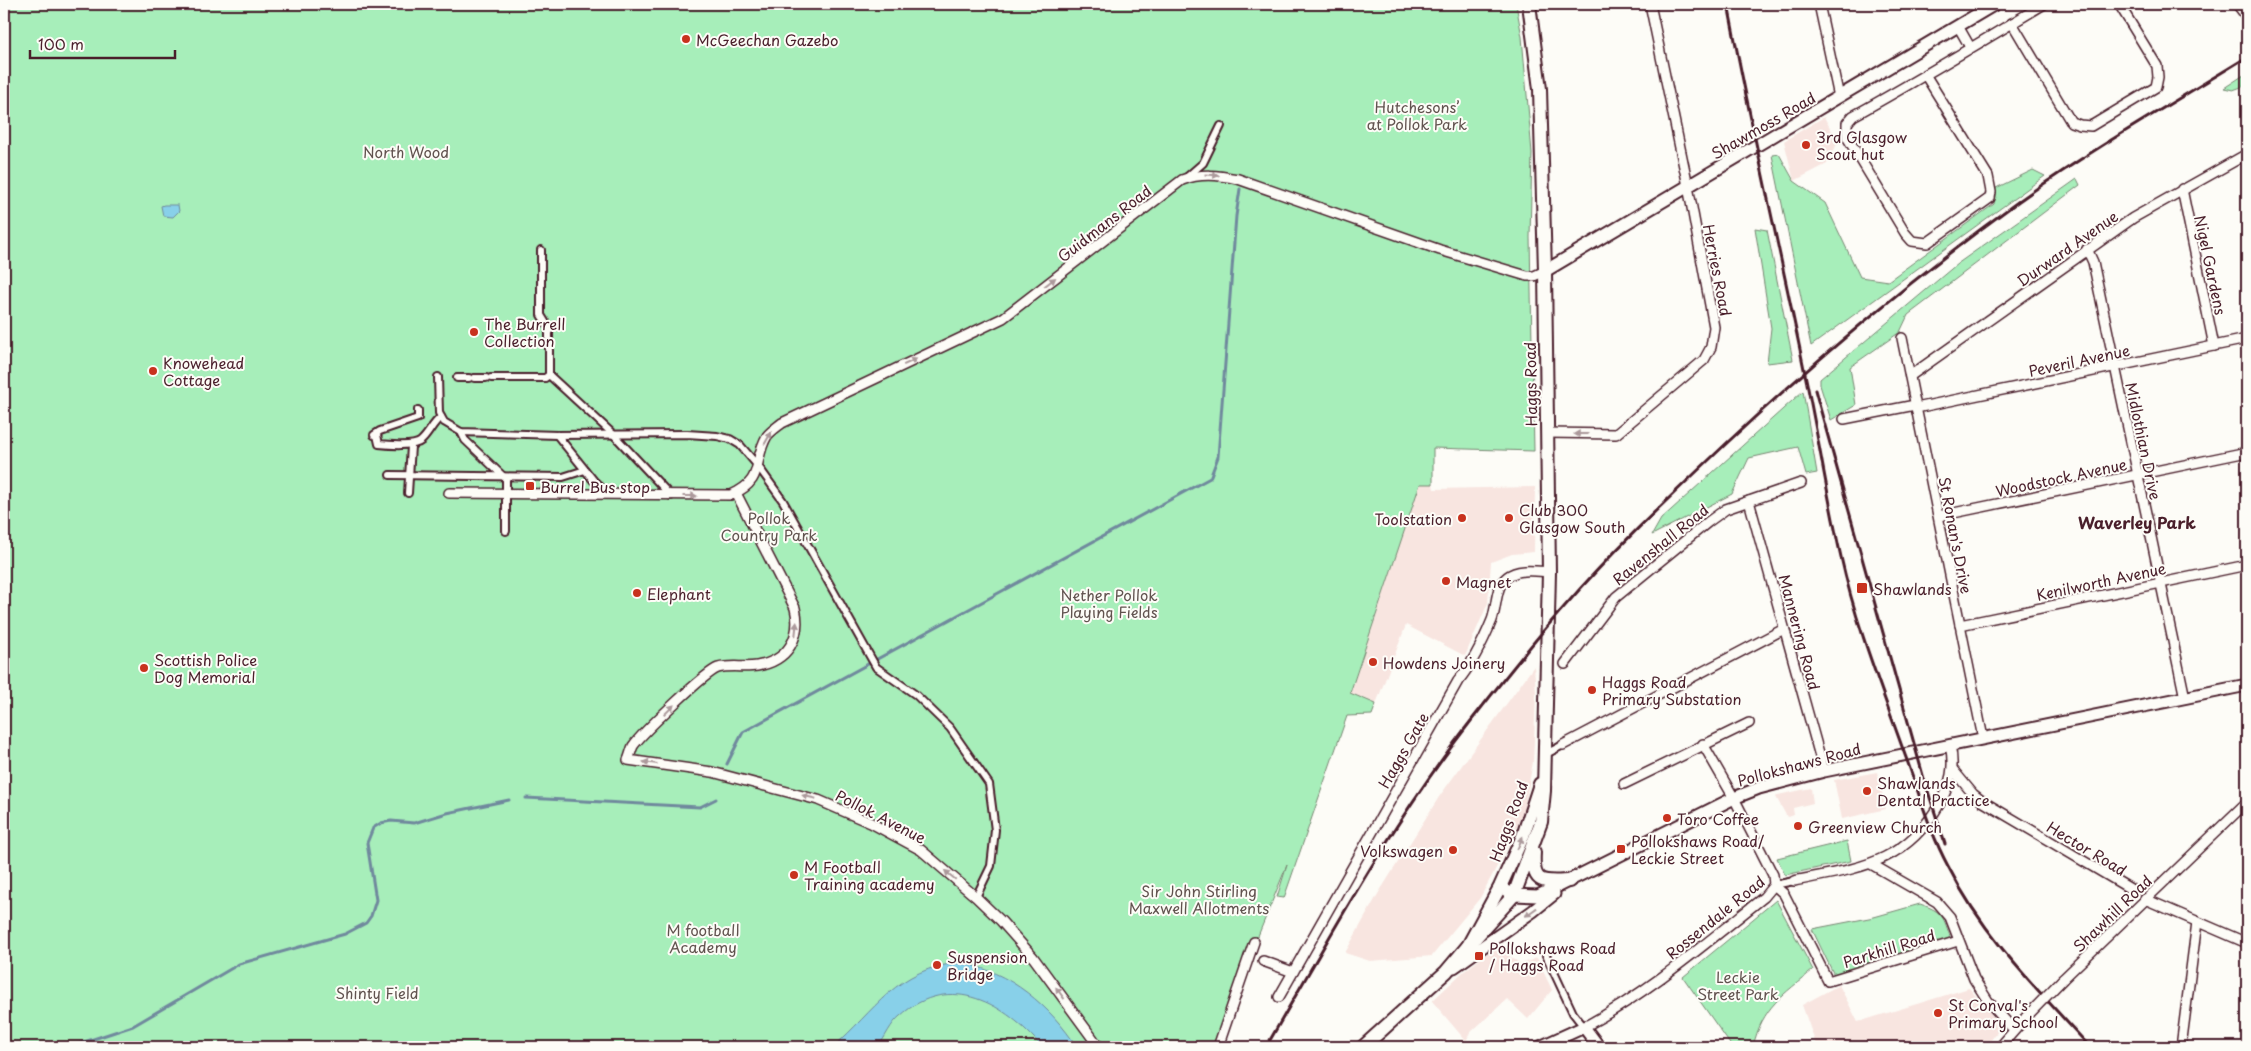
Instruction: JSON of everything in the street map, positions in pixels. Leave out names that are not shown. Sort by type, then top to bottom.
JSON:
[{"type":"main road","name":"Haggs Road","points":[[1468,946],[1514,895],[1534,844],[1543,807],[1546,759],[1549,572],[1545,271],[1538,61],[1529,4]]},
{"type":"main road","name":"Haggs Road","points":[[1500,888],[1523,836],[1546,759]]},
{"type":"main road","points":[[1534,844],[1533,861],[1537,877],[1544,882],[1569,881]]},
{"type":"main road","points":[[1363,1047],[1446,972],[1468,946],[1500,888]]},
{"type":"street","name":"Herries Road","points":[[1547,433],[1616,434],[1704,360],[1711,347],[1714,326],[1688,186],[1650,4]]},
{"type":"street","points":[[1818,4],[1839,97]]},
{"type":"street","name":"Shawmoss Road","points":[[1545,271],[1995,4]]},
{"type":"street","points":[[1926,76],[1988,176],[1991,192],[1990,198],[1927,243],[1912,241],[1905,233],[1846,137],[1847,124],[1853,116],[1926,76],[1970,47],[2044,4]]},
{"type":"street","points":[[2012,23],[2071,122],[2091,126],[2156,87],[2158,82],[2157,66],[2119,4]]},
{"type":"street","points":[[2237,4],[2247,17]]},
{"type":"street","points":[[1958,26],[1970,47]]},
{"type":"street","points":[[1182,180],[1203,163],[1221,126]]},
{"type":"street","name":"Durward Avenue","points":[[1910,376],[2087,249],[2182,189],[2247,154]]},
{"type":"street","name":"Guidmans Road","points":[[736,493],[748,486],[758,466],[767,437],[782,423],[1002,318],[1182,180],[1202,175],[1238,179],[1440,250],[1527,276],[1534,276],[1545,271]]},
{"type":"street","name":"Nigel Gardens","points":[[2182,189],[2214,346]]},
{"type":"street","name":"Midlothian Drive","points":[[2087,249],[2093,262],[2185,698]]},
{"type":"street","points":[[541,250],[541,315],[548,328],[549,376],[614,435],[671,496]]},
{"type":"street","name":"St Ronan's Drive","points":[[1902,338],[1983,738]]},
{"type":"street","name":"Peveril Avenue","points":[[1844,419],[2114,367],[2247,339]]},
{"type":"street","points":[[457,378],[545,378],[549,376]]},
{"type":"street","points":[[438,377],[439,414],[444,422],[461,432],[557,435],[687,434],[717,436],[730,439],[740,445],[783,501],[876,667],[916,695],[950,728],[989,784],[995,830],[990,866],[976,897]]},
{"type":"street","points":[[418,410],[418,418],[380,430],[375,435],[379,444],[411,446],[420,443],[435,422],[441,418]]},
{"type":"street","points":[[461,432],[465,440],[506,480],[506,531]]},
{"type":"street","points":[[557,435],[585,470],[609,495]]},
{"type":"street","points":[[408,493],[411,446]]},
{"type":"street","name":"Woodstock Avenue","points":[[1939,516],[2247,452]]},
{"type":"street","points":[[390,475],[563,477],[585,470]]},
{"type":"street","name":"Ravenshall Road","points":[[1565,664],[1616,597],[1708,522],[1726,509],[1801,483]]},
{"type":"street","points":[[449,494],[726,496],[736,493]]},
{"type":"street","name":"Pollok Avenue","points":[[736,493],[795,608],[798,628],[794,641],[783,656],[759,666],[718,668],[690,690],[632,747],[628,760],[712,772],[818,800],[871,823],[921,850],[976,897],[1033,957],[1099,1047]]},
{"type":"street","name":"Mannering Road","points":[[1749,501],[1824,771]]},
{"type":"street","name":"Kenilworth Avenue","points":[[1960,625],[2247,565]]},
{"type":"street","name":"Haggs Gate","points":[[1279,997],[1458,681],[1470,667],[1492,619],[1502,582],[1508,576],[1518,572],[1549,572]]},
{"type":"street","points":[[1546,759],[1563,745],[1784,629]]},
{"type":"street","name":"Pollokshaws Road","points":[[1500,888],[1514,895],[1538,896],[1734,798],[1759,788],[1824,771],[2247,685]]},
{"type":"street","points":[[1624,784],[1749,723]]},
{"type":"street","points":[[1703,744],[1734,798],[1774,875],[1774,885]]},
{"type":"street","name":"Rossendale Road","points":[[1584,1027],[1614,1011],[1670,972],[1764,898],[1774,885],[1870,864],[1888,857],[1903,847],[1927,824],[1946,794],[1953,770],[1950,745]]},
{"type":"street","name":"Hector Road","points":[[1953,770],[1973,794],[1982,801],[2145,899],[2247,942]]},
{"type":"street","name":"Shawhill Road","points":[[2000,1047],[2063,979],[2247,802]]},
{"type":"street","points":[[1870,864],[1937,902],[1950,917],[1974,980],[1988,1001],[2014,1030]]},
{"type":"street","points":[[1446,972],[1533,911],[1569,881]]},
{"type":"street","name":"Parkhill Road","points":[[1774,885],[1784,894],[1828,981],[1958,941]]},
{"type":"street","points":[[2181,1047],[2197,922]]},
{"type":"street","points":[[1218,1047],[1254,942]]},
{"type":"street","points":[[1545,953],[1573,1013],[1599,1047]]},
{"type":"street","points":[[1263,961],[1293,972]]},
{"type":"street","points":[[1540,1047],[1584,1027]]},
{"type":"shaded area","points":[[1824,117],[1838,142],[1827,164],[1794,181],[1784,141]]},
{"type":"shaded area","points":[[1420,483],[1433,484],[1434,489],[1535,487],[1534,552],[1512,554],[1491,562],[1488,603],[1465,656],[1406,625],[1376,704],[1350,694]]},
{"type":"shaded area","points":[[1534,666],[1536,693],[1533,762],[1524,809],[1511,840],[1480,898],[1432,956],[1370,961],[1345,953],[1378,894],[1439,797]]},
{"type":"shaded area","points":[[1877,772],[1886,809],[1842,819],[1834,780]]},
{"type":"shaded area","points":[[1811,788],[1813,803],[1793,808],[1794,815],[1787,817],[1776,797]]},
{"type":"shaded area","points":[[1496,947],[1521,964],[1537,958],[1552,990],[1528,1019],[1507,999],[1470,1033],[1466,1041],[1432,1001],[1463,972]]},
{"type":"shaded area","name":"St Conval's Primary School","points":[[1839,985],[1858,1022],[1969,988],[1998,1022],[1999,1030],[1985,1047],[1817,1047],[1802,1005]]},
{"type":"green space","name":"Pollok Country Park","points":[[4,4],[1516,4],[1522,37],[1532,153],[1530,237],[1534,451],[1433,448],[1433,484],[1420,484],[1350,693],[1376,704],[1372,715],[1347,716],[1284,898],[1277,897],[1287,865],[1247,963],[1219,1047],[4,1047]]},
{"type":"green space","points":[[2247,73],[2247,85],[2233,90],[2224,88]]},
{"type":"green space","points":[[1779,154],[1794,181],[1825,203],[1860,277],[1888,281],[1994,204],[1996,188],[2033,170],[2045,176],[1811,346],[1772,155]]},
{"type":"green space","points":[[2077,179],[2080,185],[1908,315],[1900,332],[1850,367],[1856,405],[1831,420],[1820,385],[1820,379],[1957,264]]},
{"type":"green space","points":[[1755,228],[1767,230],[1793,360],[1767,363],[1771,328]]},
{"type":"green space","points":[[1803,391],[1817,473],[1806,475],[1798,447],[1749,458],[1732,494],[1652,535],[1661,519]]},
{"type":"green space","points":[[1847,841],[1851,861],[1785,875],[1777,858]]},
{"type":"green space","name":"Leckie Street Park","points":[[1776,900],[1813,970],[1775,1003],[1762,1022],[1753,1047],[1732,1047],[1683,977]]},
{"type":"green space","points":[[1920,904],[1942,916],[1951,939],[1834,975],[1812,929],[1874,917]]},
{"type":"water","points":[[178,205],[179,211],[173,217],[163,216],[161,206]]},
{"type":"water","points":[[960,963],[995,973],[1012,982],[1055,1018],[1077,1047],[1042,1047],[1028,1031],[994,1006],[976,999],[957,995],[938,996],[919,1003],[897,1019],[878,1047],[833,1047],[903,982],[919,973],[938,966]]},
{"type":"waterway","points":[[727,764],[743,732],[1210,478],[1218,457],[1236,216],[1240,189]]},
{"type":"waterway","points":[[526,798],[700,807],[716,799]]},
{"type":"waterway","points":[[69,1047],[133,1026],[239,964],[345,934],[366,923],[371,916],[376,900],[367,843],[373,828],[381,823],[391,821],[414,823],[447,813],[509,800]]},
{"type":"railway","points":[[1728,4],[1810,397],[1836,534],[1847,582],[1870,657],[1930,825],[1941,853],[1962,892],[1995,939],[2031,983],[2090,1047]]},
{"type":"railway","points":[[1266,1047],[1364,879],[1416,796],[1444,756],[1541,634],[1583,585],[1624,543],[1729,441],[1799,378],[1870,316],[1981,229],[2075,163],[2247,57]]},
{"type":"railway","points":[[1815,390],[1924,779],[1945,844]]},
{"type":"place","name":"McGeechan Gazebo","points":[[686,39]]},
{"type":"place","name":"3rd Glasgow Scout hut","points":[[1806,145]]},
{"type":"place","name":"The Burrell Collection","points":[[474,332]]},
{"type":"place","name":"Knowehead Cottage","points":[[153,371]]},
{"type":"place","name":"Burrel Bus stop","points":[[530,486]]},
{"type":"place","name":"Toolstation","points":[[1462,518]]},
{"type":"place","name":"Club 300 Glasgow South","points":[[1509,518]]},
{"type":"place","name":"Magnet","points":[[1446,581]]},
{"type":"place","name":"Shawlands","points":[[1862,588]]},
{"type":"place","name":"Elephant","points":[[637,593]]},
{"type":"place","name":"Howdens Joinery","points":[[1373,662]]},
{"type":"place","name":"Scottish Police Dog Memorial","points":[[144,668]]},
{"type":"place","name":"Haggs Road Primary Substation","points":[[1592,690]]},
{"type":"place","name":"Shawlands Dental Practice","points":[[1867,791]]},
{"type":"place","name":"Toro Coffee","points":[[1667,818]]},
{"type":"place","name":"Greenview Church","points":[[1798,826]]},
{"type":"place","name":"Pollokshaws Road/ Leckie Street","points":[[1621,849]]},
{"type":"place","name":"Volkswagen","points":[[1453,850]]},
{"type":"place","name":"M Football Training academy","points":[[794,875]]},
{"type":"place","name":"Pollokshaws Road / Haggs Road","points":[[1479,956]]},
{"type":"place","name":"Suspension Bridge","points":[[937,965]]},
{"type":"place","name":"St Conval's Primary School","points":[[1938,1013]]},
{"type":"district","name":"Waverley Park","points":[[2137,522]]},
{"type":"park label","name":"Hutchesons’ at Pollok Park","points":[[1417,114]]},
{"type":"park label","name":"North Wood","points":[[406,151]]},
{"type":"park label","name":"Nether Pollok Playing Fields","points":[[1109,602]]},
{"type":"park label","name":"Sir John Stirling Maxwell Allotments","points":[[1199,898]]},
{"type":"park label","name":"M football Academy","points":[[703,938]]},
{"type":"park label","name":"Shinty Field","points":[[377,992]]}]
